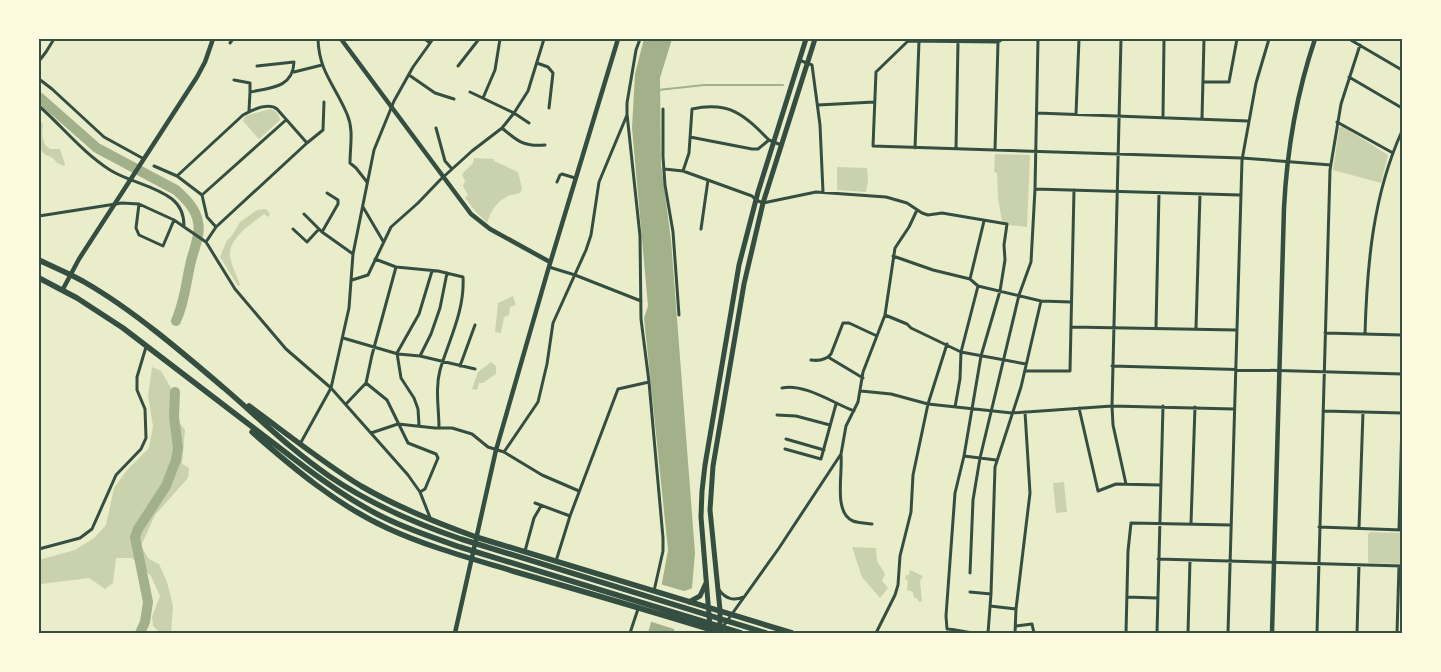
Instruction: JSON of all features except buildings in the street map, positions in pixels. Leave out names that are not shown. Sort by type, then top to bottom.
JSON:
[{"type":"highway","points":[[39,260],[70,274],[116,302],[225,389],[363,487],[431,520],[476,537],[792,633]]},
{"type":"highway","points":[[39,278],[100,312],[146,345],[292,458],[342,493],[378,514],[460,547],[741,633]]},
{"type":"highway","points":[[225,389],[296,451],[343,485],[381,507],[415,523],[461,539],[766,633]]},
{"type":"highway","points":[[223,405],[297,471],[355,510],[387,528],[470,558],[710,632],[721,633]]},
{"type":"highway","points":[[297,471],[292,464],[292,458],[300,444]]},
{"type":"main road","points":[[710,632],[710,608],[701,517],[703,478],[739,265],[771,142],[806,39]]},
{"type":"main road","points":[[721,633],[710,510],[712,466],[744,284],[763,203],[815,39]]},
{"type":"main road","points":[[689,602],[700,596],[706,582]]},
{"type":"street","points":[[39,60],[54,39]]},
{"type":"street","points":[[63,290],[70,274],[114,204],[197,77],[205,62],[213,39]]},
{"type":"street","points":[[230,43],[233,39]]},
{"type":"street","points":[[318,39],[322,65],[347,115],[352,135],[350,163],[367,183]]},
{"type":"street","points":[[341,39],[443,178],[471,214],[483,225],[549,264],[641,301]]},
{"type":"street","points":[[425,39],[430,43]]},
{"type":"street","points":[[300,444],[331,388],[343,338],[350,299],[353,254],[374,150],[391,106],[433,39]]},
{"type":"street","points":[[458,66],[479,39]]},
{"type":"street","points":[[483,98],[495,70],[500,39]]},
{"type":"street","points":[[352,280],[368,275],[391,226],[472,151],[502,128],[514,113],[528,91],[544,39]]},
{"type":"street","points":[[455,633],[470,558],[496,450],[549,264],[618,39]]},
{"type":"street","points":[[640,39],[636,50],[627,103],[627,114],[640,236],[641,319],[649,382],[663,538],[656,592]]},
{"type":"street","points":[[1003,39],[998,42],[908,41],[876,72],[873,146],[1242,158],[1331,166]]},
{"type":"street","points":[[970,573],[973,500],[980,458],[1002,360],[1019,295],[1031,262],[1035,189],[1038,39]]},
{"type":"street","points":[[1076,114],[1078,39]]},
{"type":"street","points":[[1122,39],[1112,406],[1113,425],[1126,484]]},
{"type":"street","points":[[1162,116],[1164,39]]},
{"type":"street","points":[[1202,118],[1204,39]]},
{"type":"street","points":[[1203,82],[1229,82],[1237,39]]},
{"type":"street","points":[[1228,633],[1242,158],[1256,83],[1269,39]]},
{"type":"street","points":[[1272,633],[1284,208],[1287,161],[1293,120],[1315,39]]},
{"type":"street","points":[[1349,39],[1402,70]]},
{"type":"street","points":[[915,148],[919,41]]},
{"type":"street","points":[[956,149],[958,42]]},
{"type":"street","points":[[995,150],[998,42]]},
{"type":"street","points":[[1316,633],[1331,166],[1337,122],[1360,45]]},
{"type":"street","points":[[799,60],[812,65],[818,105],[823,192]]},
{"type":"street","points":[[257,66],[294,62],[294,72]]},
{"type":"street","points":[[537,63],[548,67],[552,74],[549,108]]},
{"type":"street","points":[[250,92],[278,86],[284,83],[294,72],[322,65]]},
{"type":"street","points":[[409,75],[435,93],[454,99]]},
{"type":"street","points":[[1349,77],[1402,108]]},
{"type":"street","points":[[39,79],[56,92],[104,137],[144,159]]},
{"type":"street","points":[[234,80],[250,83],[249,111]]},
{"type":"street","points":[[470,92],[514,113],[529,123]]},
{"type":"street","points":[[204,241],[216,227],[323,130],[324,102]]},
{"type":"street","points":[[818,105],[874,102]]},
{"type":"street","points":[[39,106],[103,165],[171,199],[184,216],[186,227]]},
{"type":"street","points":[[176,176],[249,111],[273,106],[307,143]]},
{"type":"street","points":[[683,171],[689,153],[692,109],[714,106],[731,109],[746,118],[771,142],[781,146]]},
{"type":"street","points":[[663,110],[665,185],[673,232],[679,314]]},
{"type":"street","points":[[1037,113],[1162,116],[1248,121]]},
{"type":"street","points":[[504,452],[538,402],[547,364],[553,323],[576,275],[591,235],[599,182],[627,114]]},
{"type":"street","points":[[202,195],[286,120]]},
{"type":"street","points":[[1337,122],[1393,154]]},
{"type":"street","points":[[436,128],[445,161],[452,169]]},
{"type":"street","points":[[502,128],[515,139],[530,146],[545,146]]},
{"type":"street","points":[[1365,334],[1368,263],[1373,228],[1379,199],[1402,131]]},
{"type":"street","points":[[690,137],[758,149],[771,142]]},
{"type":"street","points":[[154,166],[176,176],[202,195],[207,217],[216,227]]},
{"type":"street","points":[[664,169],[683,171],[752,196],[763,203],[803,194],[823,192],[894,198],[928,215],[942,213],[1006,224],[1005,260],[1000,291],[980,356],[964,456],[955,493],[946,616],[948,629],[976,633]]},
{"type":"street","points":[[557,182],[562,174],[575,178]]},
{"type":"street","points":[[701,229],[708,180]]},
{"type":"street","points":[[1035,189],[1240,195]]},
{"type":"street","points":[[1025,371],[1070,371],[1074,190]]},
{"type":"street","points":[[322,232],[338,204],[338,200],[327,193]]},
{"type":"street","points":[[1156,327],[1159,193]]},
{"type":"street","points":[[1196,328],[1200,194]]},
{"type":"street","points":[[39,216],[114,204],[139,204],[186,227],[204,241],[235,289],[286,349],[331,388],[408,475],[420,492],[431,520]]},
{"type":"street","points":[[139,204],[136,228],[139,235],[163,246],[174,220]]},
{"type":"street","points":[[363,206],[383,241]]},
{"type":"street","points":[[872,524],[853,521],[847,517],[840,504],[841,454],[846,426],[854,411],[861,390],[863,372],[885,315],[895,248],[909,227],[917,210]]},
{"type":"street","points":[[304,214],[318,229],[353,254]]},
{"type":"street","points":[[970,279],[984,220]]},
{"type":"street","points":[[293,229],[307,242],[318,229]]},
{"type":"street","points":[[893,256],[933,270],[970,279],[978,286],[1041,300],[1071,302]]},
{"type":"street","points":[[375,259],[396,267],[447,273],[463,277],[464,287],[459,316],[438,382],[439,428]]},
{"type":"street","points":[[346,404],[366,384],[374,346],[396,267]]},
{"type":"street","points":[[419,425],[418,409],[414,398],[401,378],[397,353],[419,314],[432,271]]},
{"type":"street","points":[[420,356],[431,334],[440,308],[447,273]]},
{"type":"street","points":[[955,407],[960,378],[961,352],[978,286]]},
{"type":"street","points":[[988,633],[991,594],[993,489],[996,460],[1025,371],[1041,300]]},
{"type":"street","points":[[885,315],[907,324],[911,328],[961,352],[1026,364]]},
{"type":"street","points":[[811,360],[817,361],[831,354],[843,323],[877,336]]},
{"type":"street","points":[[460,366],[475,325]]},
{"type":"street","points":[[1071,327],[1156,327],[1236,330]]},
{"type":"street","points":[[1325,333],[1402,335]]},
{"type":"street","points":[[343,338],[397,353],[420,356],[475,369]]},
{"type":"street","points":[[876,633],[896,595],[900,556],[911,512],[913,475],[928,404],[947,344]]},
{"type":"street","points":[[39,549],[80,538],[92,529],[116,475],[141,449],[146,438],[145,409],[137,390],[137,377],[146,345]]},
{"type":"street","points":[[828,357],[862,378]]},
{"type":"street","points":[[1112,366],[1402,374]]},
{"type":"street","points":[[556,561],[579,491],[618,389],[649,382]]},
{"type":"street","points":[[366,384],[386,400],[408,443],[436,454],[438,458],[425,489],[420,492]]},
{"type":"street","points":[[782,388],[791,386],[805,389],[854,411]]},
{"type":"street","points":[[861,390],[891,394],[928,404],[991,411],[1025,412],[1112,406],[1234,409]]},
{"type":"street","points":[[786,449],[821,459],[836,404]]},
{"type":"street","points":[[1157,633],[1163,406]]},
{"type":"street","points":[[1191,524],[1195,407]]},
{"type":"street","points":[[1079,408],[1098,491],[1116,484],[1160,485]]},
{"type":"street","points":[[1323,411],[1402,413]]},
{"type":"street","points":[[1015,633],[1016,608],[1030,493],[1025,412]]},
{"type":"street","points":[[1360,528],[1362,412]]},
{"type":"street","points":[[778,415],[796,416],[830,425]]},
{"type":"street","points":[[1320,527],[1401,530],[1402,421]]},
{"type":"street","points":[[370,433],[398,424],[452,428],[464,431],[472,434],[488,447],[504,452],[542,475],[579,491]]},
{"type":"street","points":[[786,439],[824,450]]},
{"type":"street","points":[[721,633],[841,454]]},
{"type":"street","points":[[964,456],[996,460]]},
{"type":"street","points":[[535,503],[570,516]]},
{"type":"street","points":[[525,552],[534,518],[541,506]]},
{"type":"street","points":[[1126,633],[1128,551],[1131,523],[1230,525]]},
{"type":"street","points":[[1158,559],[1400,566],[1397,633]]},
{"type":"street","points":[[1188,633],[1190,560]]},
{"type":"street","points":[[1356,633],[1359,565]]},
{"type":"street","points":[[717,588],[723,595],[729,598],[736,599],[744,596]]},
{"type":"street","points":[[970,592],[991,594]]},
{"type":"street","points":[[1127,597],[1157,598]]},
{"type":"street","points":[[990,606],[1016,608]]},
{"type":"street","points":[[630,633],[638,609]]},
{"type":"street","points":[[1016,626],[1032,624],[1034,633]]},
{"type":"shaded area","points":[[644,39],[672,39],[660,78],[661,164],[671,240],[695,553],[692,588],[673,633],[648,633],[662,583],[668,550],[644,318],[648,306],[632,128],[635,74]]},
{"type":"shaded area","points":[[270,109],[277,113],[280,120],[259,139],[243,121],[245,116]]},
{"type":"shaded area","points":[[39,121],[43,124],[42,135],[46,146],[52,149],[60,149],[64,166],[44,154],[39,147]]},
{"type":"shaded area","points":[[1342,126],[1388,155],[1381,183],[1333,170],[1339,128]]},
{"type":"shaded area","points":[[995,154],[1030,155],[1027,227],[1008,225],[1008,223],[1002,221],[998,198],[997,173],[994,172]]},
{"type":"shaded area","points":[[474,158],[494,159],[494,161],[518,172],[522,189],[520,193],[508,196],[497,204],[487,223],[465,198],[468,195],[463,186],[465,181],[462,174],[473,163]]},
{"type":"shaded area","points":[[837,167],[867,168],[866,192],[837,190]]},
{"type":"shaded area","points":[[266,209],[270,214],[268,217],[264,214],[248,226],[233,243],[230,255],[240,285],[238,286],[220,257],[227,240],[240,222],[257,210]]},
{"type":"shaded area","points":[[513,296],[516,305],[510,307],[509,315],[504,317],[501,333],[495,332],[498,303]]},
{"type":"shaded area","points":[[491,362],[496,366],[496,374],[483,383],[479,383],[477,390],[472,389],[478,372]]},
{"type":"shaded area","points":[[152,367],[161,371],[174,393],[179,422],[185,430],[182,464],[189,468],[188,478],[155,515],[141,546],[149,559],[159,564],[167,582],[173,606],[171,633],[160,633],[153,626],[152,617],[160,596],[151,576],[132,558],[116,558],[113,583],[105,589],[89,578],[41,584],[39,582],[39,560],[75,550],[94,538],[106,525],[114,488],[127,470],[149,448],[153,426],[148,396]]},
{"type":"shaded area","points":[[1064,482],[1067,512],[1056,513],[1053,483]]},
{"type":"shaded area","points":[[1371,532],[1402,533],[1402,564],[1368,562],[1368,534]]},
{"type":"shaded area","points":[[852,547],[876,548],[877,561],[885,574],[882,581],[888,588],[880,598],[862,577]]},
{"type":"shaded area","points":[[910,570],[923,576],[920,581],[922,601],[919,602],[917,598],[914,598],[913,592],[907,590],[908,580],[905,579],[906,575],[909,575]]},
{"type":"pier","points":[[660,584],[684,591],[693,588],[677,630],[649,621]]},
{"type":"waterway","points":[[658,90],[704,85],[783,85]]},
{"type":"waterway","points":[[39,97],[97,148],[176,190],[193,209],[199,227],[198,236],[176,321]]},
{"type":"waterway","points":[[140,633],[145,622],[148,602],[135,537],[138,529],[166,486],[176,460],[178,448],[174,417],[175,392]]}]
